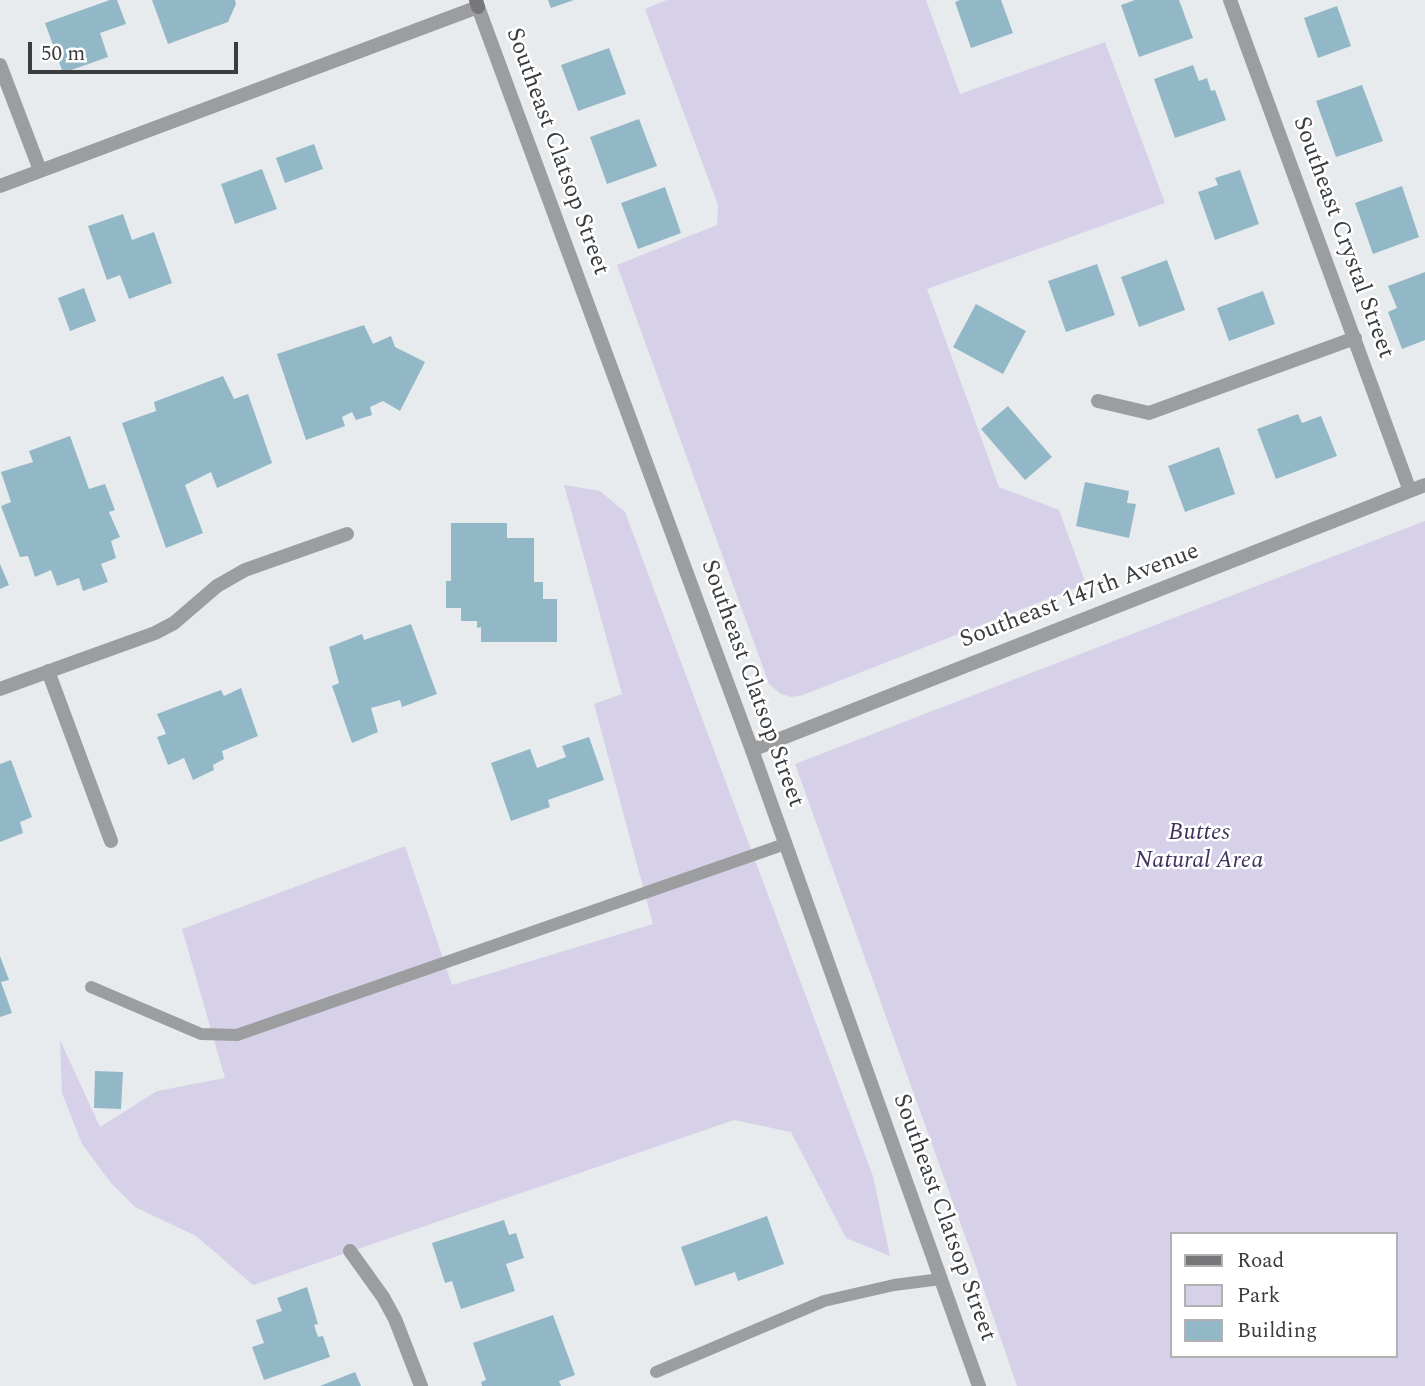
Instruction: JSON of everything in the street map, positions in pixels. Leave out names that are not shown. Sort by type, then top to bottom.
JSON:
[{"type":"street","name":"Southeast Crystal Street","points":[[1230,0],[1410,491]]},
{"type":"street","points":[[0,186],[477,3]]},
{"type":"street","name":"Southeast Clatsop Street","points":[[477,3],[752,750],[979,1386]]},
{"type":"street","points":[[0,65],[40,170]]},
{"type":"street","points":[[1098,401],[1149,413],[1355,338]]},
{"type":"street","name":"Southeast 147th Avenue","points":[[752,750],[1425,485]]},
{"type":"street","points":[[0,690],[155,632],[174,623],[217,586],[246,570],[347,534]]},
{"type":"street","points":[[48,671],[111,841]]},
{"type":"street","points":[[350,1251],[383,1297],[395,1319],[421,1386]]},
{"type":"lane","points":[[90,987],[201,1034],[237,1035],[785,844]]},
{"type":"lane","points":[[656,1372],[824,1301],[894,1285],[941,1279]]},
{"type":"green space","points":[[667,0],[926,0],[960,94],[1105,42],[1165,203],[927,289],[999,487],[1059,510],[1086,584],[803,695],[791,697],[781,694],[769,684],[617,265],[717,225],[718,205],[645,9]]},
{"type":"green space","points":[[564,485],[600,491],[625,512],[873,1176],[890,1256],[846,1238],[791,1132],[734,1120],[253,1285],[196,1236],[135,1207],[111,1183],[82,1144],[62,1093],[60,1040],[100,1127],[157,1091],[225,1078],[182,929],[405,846],[452,985],[653,924],[594,704],[622,694]]},
{"type":"green space","name":"Buttes Natural Area","points":[[1425,521],[1425,1386],[1017,1386],[795,764]]},
{"type":"building","points":[[110,0],[117,0],[126,24],[100,33],[108,57],[63,73],[45,23]]},
{"type":"building","points":[[152,0],[235,0],[236,4],[228,22],[168,44]]},
{"type":"building","points":[[548,0],[574,0],[551,8]]},
{"type":"building","points":[[1001,0],[1013,33],[971,48],[955,2]]},
{"type":"building","points":[[1135,0],[1179,0],[1193,38],[1139,57],[1121,5]]},
{"type":"building","points":[[1337,6],[1351,46],[1318,58],[1304,18]]},
{"type":"building","points":[[609,48],[626,94],[578,111],[561,65]]},
{"type":"building","points":[[1193,65],[1199,81],[1207,78],[1211,91],[1215,90],[1226,120],[1175,138],[1154,79]]},
{"type":"building","points":[[1362,85],[1383,141],[1336,157],[1316,101]]},
{"type":"building","points":[[639,119],[657,166],[607,184],[590,137]]},
{"type":"building","points":[[314,144],[323,169],[285,183],[276,158]]},
{"type":"building","points":[[262,169],[277,209],[235,224],[221,184]]},
{"type":"building","points":[[1240,170],[1259,224],[1215,240],[1198,192],[1218,185],[1215,178]]},
{"type":"building","points":[[1402,186],[1419,237],[1373,254],[1355,203]]},
{"type":"building","points":[[665,187],[681,233],[638,249],[621,203]]},
{"type":"building","points":[[123,214],[132,240],[154,232],[172,283],[129,299],[120,275],[107,280],[88,226]]},
{"type":"building","points":[[1167,260],[1185,310],[1139,327],[1121,277]]},
{"type":"building","points":[[1097,264],[1115,315],[1066,332],[1048,281]]},
{"type":"building","points":[[1425,272],[1425,340],[1402,349],[1388,312],[1397,308],[1388,286]]},
{"type":"building","points":[[84,288],[96,321],[70,331],[58,298]]},
{"type":"building","points":[[1263,291],[1275,324],[1229,341],[1217,308]]},
{"type":"building","points":[[976,304],[1026,331],[1003,374],[953,347]]},
{"type":"building","points":[[364,325],[373,344],[391,336],[395,347],[425,362],[400,411],[383,401],[370,407],[372,415],[356,420],[352,412],[342,417],[345,426],[306,440],[277,354]]},
{"type":"building","points":[[223,376],[234,399],[248,394],[272,463],[217,488],[211,472],[185,485],[203,533],[166,548],[122,423],[156,411],[154,402]]},
{"type":"building","points":[[1008,406],[1052,457],[1025,480],[981,429]]},
{"type":"building","points":[[1298,414],[1302,423],[1321,416],[1337,456],[1276,479],[1257,429]]},
{"type":"building","points":[[70,436],[89,489],[105,484],[115,510],[109,512],[120,537],[111,541],[116,558],[101,564],[108,582],[83,591],[79,578],[57,586],[51,570],[35,577],[28,556],[20,557],[1,506],[11,502],[1,472],[33,462],[29,451]]},
{"type":"building","points":[[1219,447],[1235,494],[1185,512],[1168,466]]},
{"type":"building","points":[[1085,482],[1129,491],[1127,503],[1136,504],[1129,538],[1076,526]]},
{"type":"building","points":[[451,523],[507,523],[507,538],[534,538],[534,582],[543,582],[543,599],[557,599],[557,642],[481,642],[481,627],[477,628],[477,621],[461,621],[461,608],[446,608],[446,581],[451,581]]},
{"type":"building","points":[[0,564],[9,585],[0,589]]},
{"type":"building","points":[[411,624],[437,694],[402,707],[400,700],[371,708],[378,732],[352,743],[332,686],[339,683],[329,647],[362,634],[364,640]]},
{"type":"building","points":[[241,688],[258,736],[222,751],[224,759],[213,765],[214,770],[193,780],[184,758],[168,765],[157,737],[166,734],[157,714],[221,690],[224,696]]},
{"type":"building","points":[[589,737],[604,780],[548,800],[550,807],[511,821],[491,763],[530,749],[537,768],[566,757],[562,746]]},
{"type":"building","points":[[11,760],[32,817],[20,822],[23,833],[0,842],[0,764]]},
{"type":"building","points":[[0,956],[9,980],[1,982],[12,1013],[0,1017]]},
{"type":"building","points":[[95,1071],[123,1072],[121,1109],[94,1108]]},
{"type":"building","points":[[767,1216],[784,1264],[738,1281],[735,1272],[695,1286],[681,1247]]},
{"type":"building","points":[[504,1220],[509,1235],[516,1233],[524,1258],[506,1264],[515,1291],[461,1309],[452,1281],[445,1283],[432,1243]]},
{"type":"building","points":[[307,1287],[318,1324],[314,1325],[318,1337],[323,1336],[330,1357],[264,1380],[252,1347],[264,1343],[256,1320],[282,1311],[277,1298]]},
{"type":"building","points":[[553,1315],[575,1375],[559,1381],[561,1386],[482,1386],[481,1382],[486,1380],[473,1343]]},
{"type":"building","points":[[355,1372],[361,1386],[320,1386]]}]
